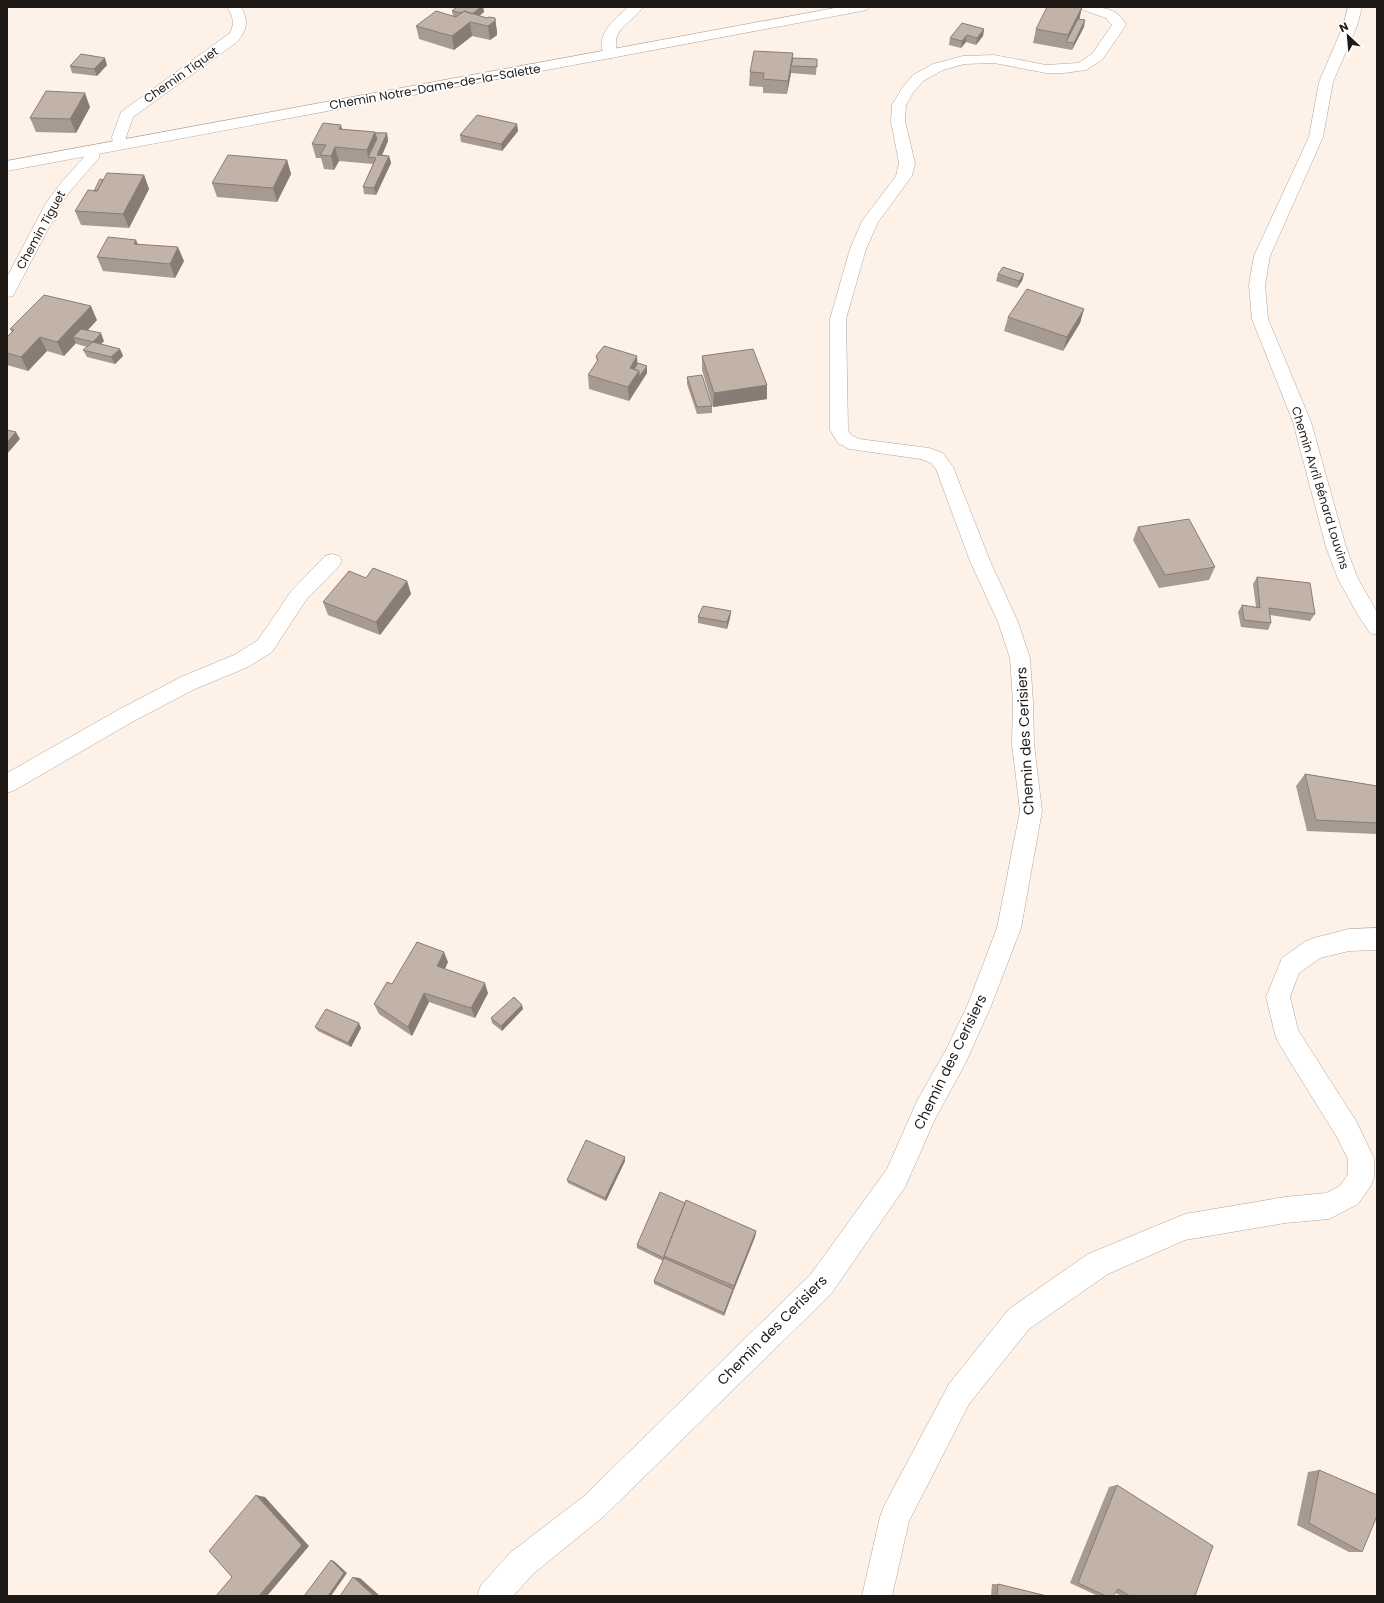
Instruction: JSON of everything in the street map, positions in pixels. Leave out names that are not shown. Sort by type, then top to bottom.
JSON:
[{"type":"street","name":"Chemin Tiquet","points":[[120,145],[119,136],[126,115],[232,40],[239,31],[240,24],[234,7]]},
{"type":"street","points":[[611,54],[608,48],[610,34],[636,7]]},
{"type":"street","name":"Chemin Notre-Dame-de-la-Salette","points":[[7,166],[862,7]]},
{"type":"street","name":"Chemin des Cerisiers","points":[[492,1596],[522,1563],[593,1507],[820,1284],[896,1178],[926,1110],[960,1049],[979,1006],[1009,928],[1031,811],[1023,744],[1023,702],[1020,658],[1008,622],[980,561],[944,467],[937,458],[923,453],[855,445],[844,439],[839,430],[838,319],[858,248],[870,221],[904,176],[907,163],[898,120],[899,105],[906,91],[918,78],[938,67],[963,60],[994,59],[1046,69],[1081,67],[1091,62],[1097,56],[1119,25],[1118,20],[1112,15],[1088,7]]},
{"type":"street","name":"Chemin Avril Bénard Louvins","points":[[1355,7],[1350,26],[1326,82],[1316,137],[1262,256],[1257,285],[1260,319],[1302,422],[1336,547],[1348,579],[1365,610],[1377,627]]},
{"type":"street","name":"Chemin Tiguet","points":[[7,292],[54,203],[65,187],[91,158],[92,151]]},
{"type":"street","points":[[7,784],[125,716],[188,683],[241,661],[265,646],[299,595],[332,561]]},
{"type":"street","points":[[878,1596],[895,1517],[959,1394],[1019,1319],[1098,1264],[1185,1228],[1285,1210],[1329,1206],[1349,1195],[1361,1178],[1360,1158],[1347,1130],[1287,1034],[1278,997],[1290,966],[1314,949],[1349,940],[1377,939]]},
{"type":"building","points":[[457,7],[481,7],[472,14],[464,11],[462,13],[452,11]]},
{"type":"building","points":[[1047,7],[1082,7],[1068,35],[1036,29]]},
{"type":"building","points":[[436,11],[456,17],[464,11],[487,18],[495,18],[495,21],[488,26],[470,22],[452,36],[416,26]]},
{"type":"building","points":[[1078,19],[1085,20],[1074,43],[1066,42]]},
{"type":"building","points":[[962,23],[984,29],[977,38],[967,35],[962,41],[950,38]]},
{"type":"building","points":[[754,51],[793,53],[788,81],[763,79],[764,73],[750,72]]},
{"type":"building","points":[[81,54],[105,58],[94,69],[70,66]]},
{"type":"building","points":[[793,58],[817,59],[817,67],[791,66]]},
{"type":"building","points":[[46,91],[85,93],[70,119],[30,118]]},
{"type":"building","points":[[477,115],[517,124],[501,144],[460,135]]},
{"type":"building","points":[[323,123],[341,125],[339,129],[375,132],[367,150],[335,147],[331,156],[320,155],[326,145],[312,144]]},
{"type":"building","points":[[375,133],[387,133],[377,155],[389,156],[374,188],[363,187],[376,158],[368,157],[377,139]]},
{"type":"building","points":[[228,155],[287,160],[273,188],[212,183]]},
{"type":"building","points":[[107,173],[144,175],[123,214],[75,211],[88,190],[97,191]]},
{"type":"building","points":[[100,179],[103,180],[97,191],[94,191]]},
{"type":"building","points":[[108,237],[136,240],[134,244],[178,247],[170,264],[97,257]]},
{"type":"building","points":[[1003,267],[1024,274],[1019,281],[998,274]]},
{"type":"building","points":[[1027,289],[1084,309],[1067,337],[1008,317]]},
{"type":"building","points":[[44,295],[91,306],[57,342],[40,337],[21,357],[7,353],[7,337],[14,330],[10,329]]},
{"type":"building","points":[[81,329],[101,333],[93,342],[73,337]]},
{"type":"building","points":[[93,342],[120,349],[111,357],[83,350]]},
{"type":"building","points":[[604,346],[637,356],[630,368],[639,371],[628,387],[588,375],[598,360],[596,356]]},
{"type":"building","points":[[753,349],[767,385],[714,393],[702,356]]},
{"type":"building","points":[[638,363],[647,366],[639,377],[639,371],[634,369]]},
{"type":"building","points":[[702,375],[712,406],[697,407],[687,377]]},
{"type":"building","points":[[7,430],[16,432],[7,442]]},
{"type":"building","points":[[1189,519],[1215,567],[1165,575],[1138,527]]},
{"type":"building","points":[[373,568],[407,581],[376,622],[323,602],[349,571],[366,578]]},
{"type":"building","points":[[1257,577],[1310,583],[1315,614],[1269,608],[1271,623],[1244,620],[1242,605],[1260,608]]},
{"type":"building","points":[[703,606],[731,611],[727,622],[698,617]]},
{"type":"building","points":[[1305,774],[1377,786],[1377,823],[1316,820]]},
{"type":"building","points":[[417,942],[444,952],[437,966],[485,983],[471,1008],[424,993],[408,1027],[374,1004],[387,982],[392,984]]},
{"type":"building","points":[[514,997],[522,1005],[501,1026],[491,1018]]},
{"type":"building","points":[[326,1009],[359,1023],[348,1043],[315,1027]]},
{"type":"building","points":[[586,1140],[625,1157],[605,1198],[567,1180]]},
{"type":"building","points":[[660,1192],[685,1203],[664,1258],[637,1245]]},
{"type":"building","points":[[686,1200],[756,1231],[734,1286],[664,1256]]},
{"type":"building","points":[[664,1258],[733,1289],[724,1313],[654,1281]]},
{"type":"building","points":[[1319,1470],[1377,1495],[1377,1516],[1362,1552],[1309,1523]]},
{"type":"building","points":[[1117,1485],[1213,1546],[1195,1596],[1130,1596],[1118,1589],[1113,1596],[1106,1596],[1078,1583]]},
{"type":"building","points":[[256,1495],[302,1545],[259,1596],[216,1596],[232,1577],[209,1551]]},
{"type":"building","points":[[331,1560],[344,1573],[328,1596],[304,1596]]},
{"type":"building","points":[[353,1577],[374,1596],[340,1596]]},
{"type":"building","points":[[998,1584],[1047,1596],[997,1596]]}]
